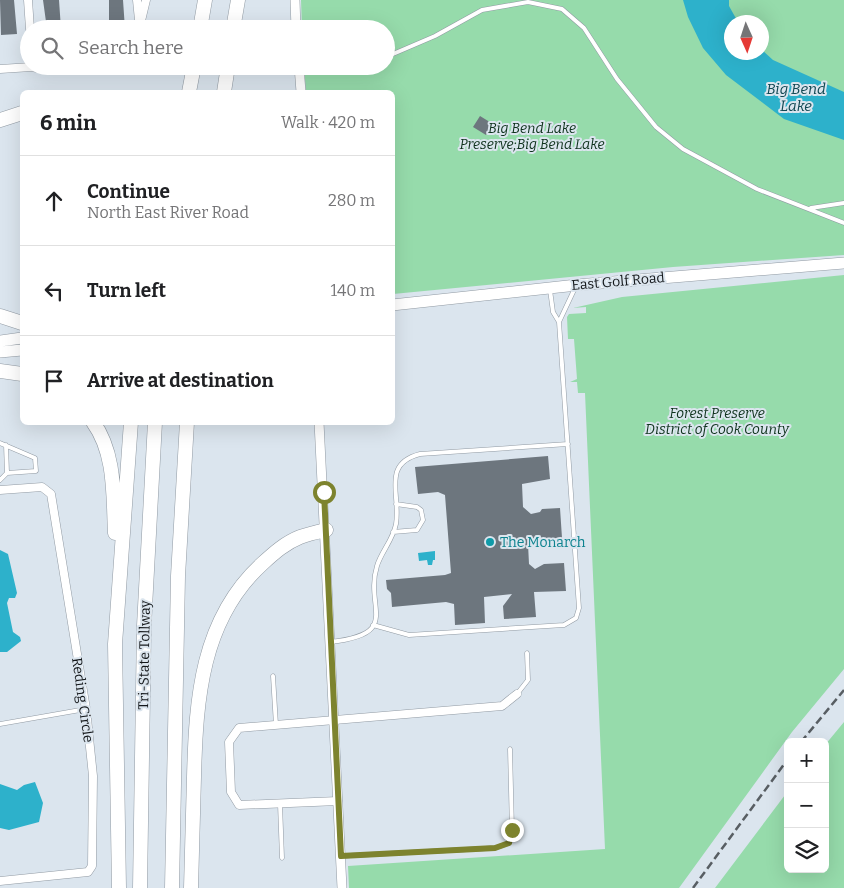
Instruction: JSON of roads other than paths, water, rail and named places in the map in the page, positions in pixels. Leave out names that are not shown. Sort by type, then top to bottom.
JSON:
[{"type":"highway","points":[[201,20],[204,0]]},
{"type":"highway","points":[[235,20],[238,0]]},
{"type":"highway","points":[[189,90],[192,75]]},
{"type":"highway","points":[[224,90],[227,75]]},
{"type":"highway","points":[[0,120],[20,114]]},
{"type":"highway","points":[[0,316],[20,322]]},
{"type":"highway","points":[[0,370],[20,374]]},
{"type":"highway","points":[[94,425],[106,448],[113,477],[118,592]]},
{"type":"highway","points":[[119,888],[115,644],[132,425]]},
{"type":"highway","name":"Tri-State Tollway","points":[[140,888],[144,626],[155,425]]},
{"type":"highway","points":[[172,888],[177,596],[187,425]]},
{"type":"highway","points":[[191,888],[195,722],[207,652],[220,618],[238,589],[257,569],[279,548],[299,537],[326,530]]},
{"type":"main road","name":"East Golf Road","points":[[395,305],[576,285],[844,263]]},
{"type":"main road","points":[[4,352],[20,350]]},
{"type":"street","points":[[28,0],[29,20]]},
{"type":"street","points":[[137,0],[138,20]]},
{"type":"street","points":[[141,20],[146,0]]},
{"type":"street","points":[[295,0],[296,20]]},
{"type":"street","points":[[0,69],[20,68]]},
{"type":"street","points":[[299,75],[300,90]]},
{"type":"street","points":[[319,425],[326,530],[342,888]]},
{"type":"street","name":"Reding Circle","points":[[0,490],[42,487],[51,494],[86,709],[93,776],[92,866],[88,872],[0,881]]},
{"type":"street","points":[[338,800],[239,805],[231,792],[229,742],[239,728],[502,706],[517,694]]},
{"type":"lane","points":[[395,53],[435,36],[482,10],[528,2],[562,9],[584,28],[628,94],[662,133],[708,165],[770,195],[809,208],[844,223]]},
{"type":"lane","points":[[809,208],[844,203]]},
{"type":"lane","points":[[559,322],[576,285]]},
{"type":"lane","points":[[373,625],[409,635],[564,625],[576,618],[579,608],[559,322],[553,312],[549,288]]},
{"type":"lane","points":[[0,443],[35,458],[36,472],[7,473],[0,480]]},
{"type":"lane","points":[[330,642],[358,638],[373,625],[377,615],[375,579],[377,566],[396,524],[396,475],[399,464],[406,457],[420,454],[568,444]]},
{"type":"lane","points":[[6,445],[7,473]]},
{"type":"lane","points":[[393,532],[417,530],[423,520],[421,510],[416,507],[396,504]]},
{"type":"lane","points":[[517,694],[528,680],[527,653]]},
{"type":"lane","points":[[273,676],[276,724]]},
{"type":"lane","points":[[0,724],[86,709]]},
{"type":"lane","points":[[341,856],[495,848],[509,843],[512,830],[510,748]]},
{"type":"lane","points":[[280,804],[282,858]]},
{"type":"water","name":"Big Bend Lake","points":[[683,0],[729,0],[729,6],[734,15],[724,15],[724,60],[769,60],[769,56],[773,60],[844,92],[844,140],[784,119],[726,75],[703,48],[688,17]]},
{"type":"water","points":[[0,550],[8,554],[17,593],[15,598],[9,598],[7,603],[13,632],[20,637],[21,641],[7,652],[0,652]]},
{"type":"water","points":[[435,551],[435,560],[433,560],[432,565],[428,565],[427,560],[419,561],[418,553]]},
{"type":"water","points":[[35,782],[43,803],[39,822],[9,830],[0,828],[0,784],[17,790],[24,785]]},
{"type":"railway","points":[[804,738],[844,690]]},
{"type":"railway","points":[[693,888],[784,764]]},
{"type":"place","name":"The Monarch","points":[[490,542]]},
{"type":"park label","name":"Big Bend Lake Preserve;Big Bend Lake","points":[[532,136]]},
{"type":"park label","name":"Forest Preserve District of Cook County","points":[[717,422]]}]
